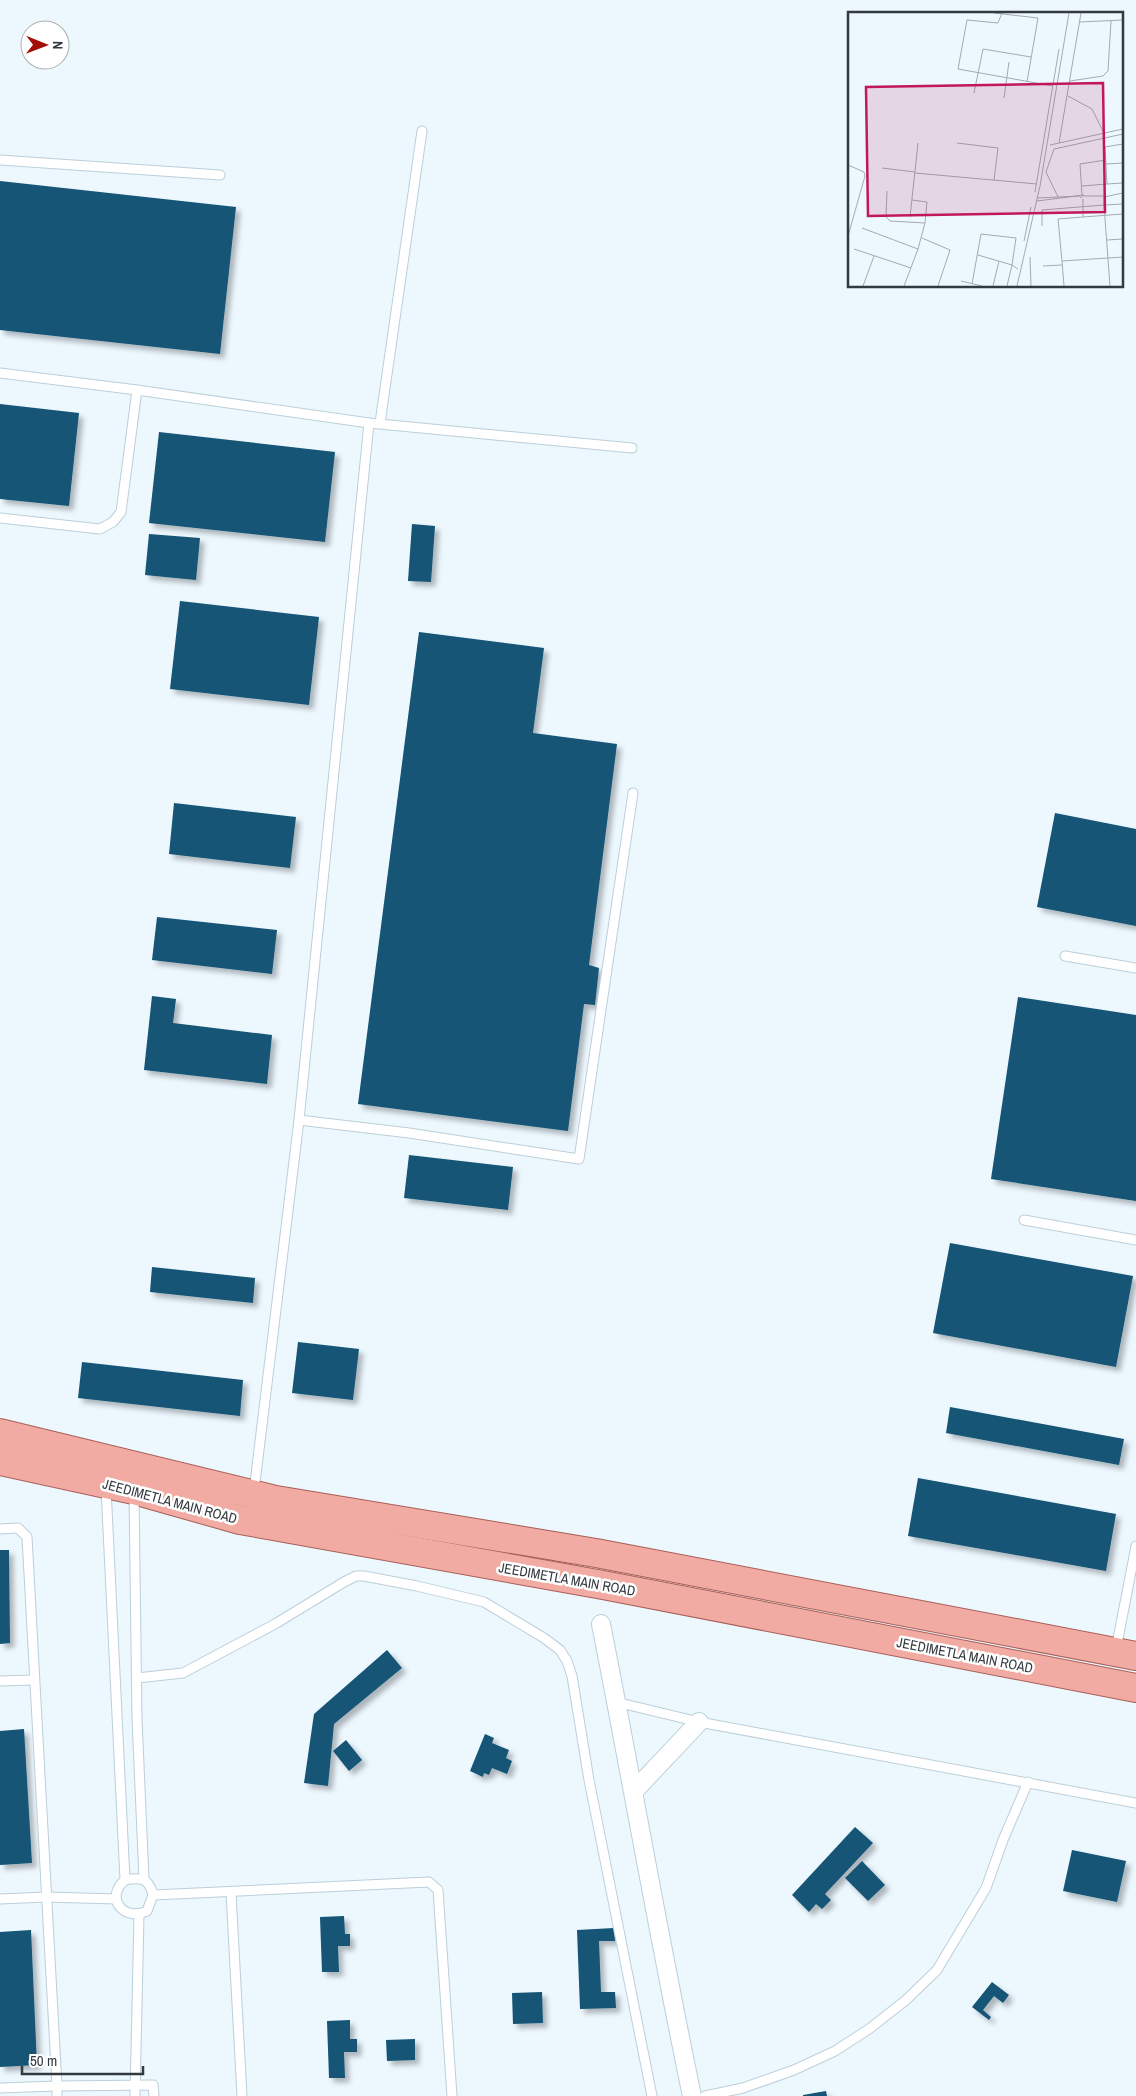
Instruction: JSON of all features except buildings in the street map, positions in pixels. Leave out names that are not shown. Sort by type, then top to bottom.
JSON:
[{"type":"main road","name":"JEEDIMETLA MAIN ROAD","points":[[0,1433],[253,1494],[596,1554],[1126,1654]]},
{"type":"main road","name":"JEEDIMETLA MAIN ROAD","points":[[0,1461],[106,1483],[240,1520],[603,1585],[1136,1688]]},
{"type":"street","points":[[601,1624],[634,1791],[667,1975],[692,2096]]},
{"type":"street","points":[[634,1791],[699,1722]]},
{"type":"lane","points":[[380,423],[422,131]]},
{"type":"lane","points":[[0,160],[220,175]]},
{"type":"lane","points":[[0,373],[369,423],[632,448]]},
{"type":"lane","points":[[0,518],[100,529],[114,522],[122,512],[136,390]]},
{"type":"lane","points":[[253,1494],[299,1120],[369,423]]},
{"type":"lane","points":[[299,1120],[409,1133],[579,1158],[633,793]]},
{"type":"lane","points":[[1065,956],[1136,968]]},
{"type":"lane","points":[[1024,1220],[1136,1240]]},
{"type":"lane","points":[[106,1483],[124,1880],[116,1890],[116,1899],[129,1914],[139,1915],[147,1911],[153,1895],[148,1881],[144,1879],[124,1880]]},
{"type":"lane","points":[[134,1490],[137,1678],[144,1879]]},
{"type":"lane","points":[[0,1529],[18,1528],[27,1537],[57,2096]]},
{"type":"lane","points":[[1126,1654],[1136,1546]]},
{"type":"lane","points":[[137,1678],[183,1673],[275,1624],[356,1576],[417,1586],[484,1602],[560,1650],[572,1676],[589,1780],[652,2096]]},
{"type":"lane","points":[[0,1681],[34,1680]]},
{"type":"lane","points":[[616,1702],[699,1722],[1136,1803]]},
{"type":"lane","points":[[705,2096],[744,2088],[794,2070],[835,2051],[870,2029],[906,2000],[937,1970],[986,1888],[1002,1840],[1028,1782]]},
{"type":"lane","points":[[153,1895],[231,1893],[429,1882],[438,1890],[452,2096]]},
{"type":"lane","points":[[231,1893],[242,2096]]},
{"type":"lane","points":[[0,1899],[46,1897],[116,1899]]},
{"type":"lane","points":[[134,2096],[139,1915]]},
{"type":"lane","points":[[0,2088],[134,2084],[153,2085],[154,2096]]}]
